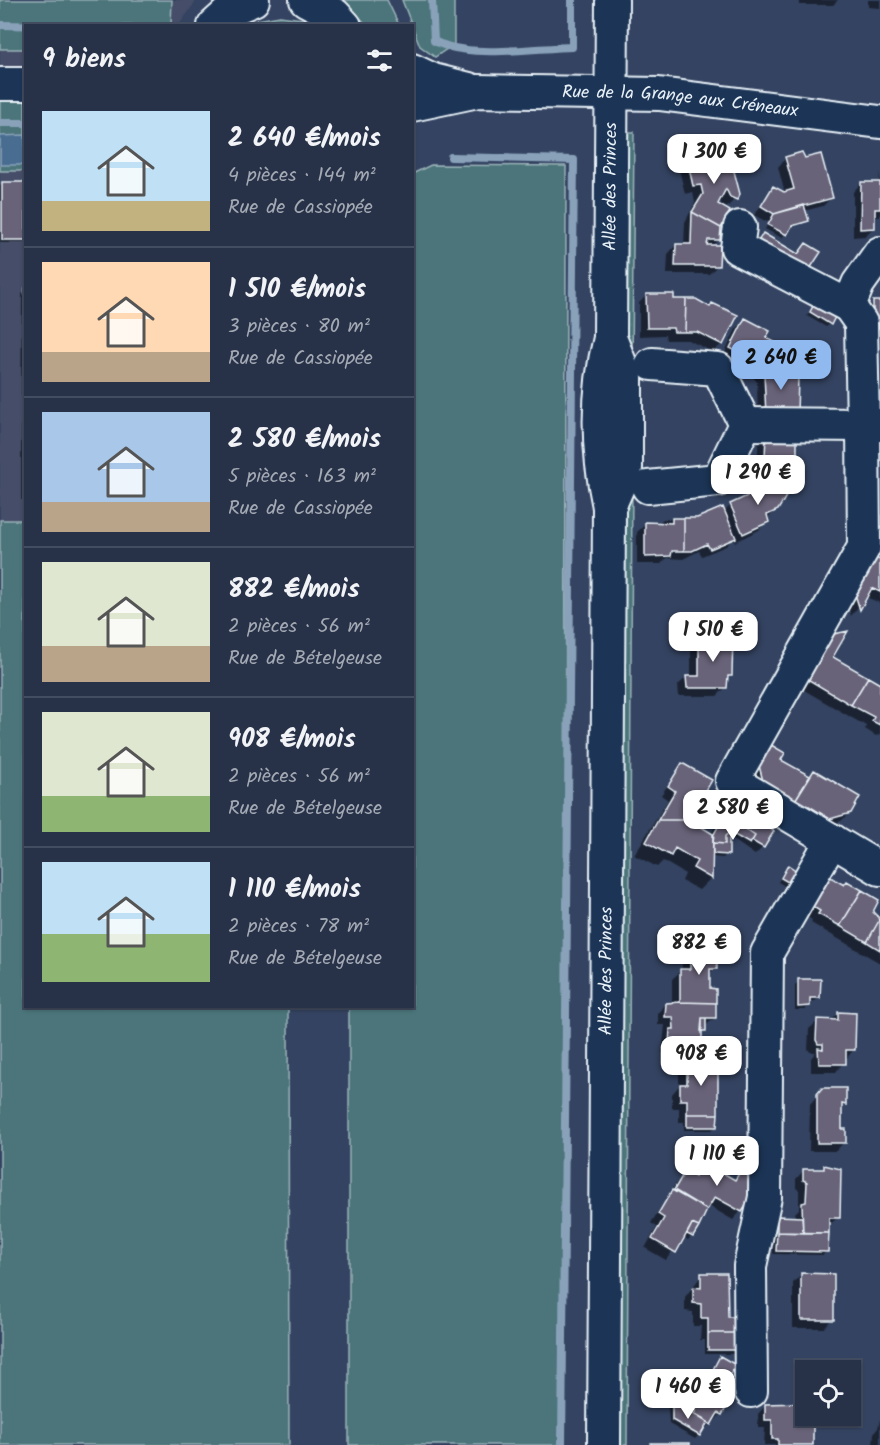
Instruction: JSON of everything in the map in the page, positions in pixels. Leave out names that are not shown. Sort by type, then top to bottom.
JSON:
[{"type":"street","name":"Allée des Princes","points":[[606,1442],[609,507],[626,468],[626,378],[610,338],[612,0]]},
{"type":"street","points":[[311,1],[335,15],[343,24]]},
{"type":"street","name":"Rue de la Grange aux Créneaux","points":[[414,71],[433,80],[478,91]]},
{"type":"street","points":[[0,84],[24,84]]},
{"type":"street","name":"Rue de la Grange aux Créneaux","points":[[414,105],[478,91],[659,94],[880,122]]},
{"type":"street","points":[[740,227],[737,248],[849,306],[861,323],[872,425],[864,547],[732,781],[880,869]]},
{"type":"street","points":[[849,306],[858,284],[880,253]]},
{"type":"street","points":[[652,364],[718,369],[745,424]]},
{"type":"street","points":[[745,424],[872,425]]},
{"type":"street","points":[[648,487],[718,480],[745,424]]},
{"type":"street","points":[[751,1390],[750,1266],[765,1197],[767,953],[832,840]]},
{"type":"shaded area","points":[[0,0],[197,0],[180,24],[24,24],[24,520],[0,520]]},
{"type":"shaded area","points":[[24,135],[24,165],[0,165],[0,136]]},
{"type":"green space","points":[[0,0],[172,0],[171,24],[24,24],[24,49],[0,49]]},
{"type":"green space","points":[[343,0],[387,0],[399,24],[366,24]]},
{"type":"green space","points":[[402,0],[454,0],[454,44],[435,57],[420,46],[414,24],[411,24]]},
{"type":"green space","points":[[280,16],[302,19],[313,24],[249,24],[257,20]]},
{"type":"green space","points":[[0,99],[24,99],[24,171],[0,171]]},
{"type":"green space","points":[[623,132],[634,132],[632,370],[621,346]]},
{"type":"green space","points":[[431,165],[566,166],[565,1445],[349,1445],[349,1008],[414,1008],[414,173]]},
{"type":"green space","points":[[632,478],[627,1445],[618,1445],[621,506]]},
{"type":"green space","points":[[0,520],[24,520],[24,1008],[288,1008],[289,1445],[0,1445]]},
{"type":"building","points":[[729,152],[740,194],[737,200],[730,197],[726,189],[718,204],[730,211],[721,228],[692,212],[703,194],[701,185],[693,186],[687,159]]},
{"type":"building","points":[[802,152],[805,158],[821,154],[833,198],[774,214],[761,206],[773,186],[784,192],[794,189],[785,157]]},
{"type":"building","points":[[2,182],[24,182],[24,240],[2,240]]},
{"type":"building","points":[[861,182],[880,182],[880,209],[875,209],[875,228],[860,229]]},
{"type":"building","points":[[804,205],[809,221],[792,226],[787,235],[768,225],[774,214]]},
{"type":"building","points":[[692,212],[721,228],[720,240],[708,240],[707,245],[720,245],[719,266],[675,266],[676,244],[691,244]]},
{"type":"building","points":[[763,233],[798,254],[806,243],[821,252],[806,275],[754,249]]},
{"type":"building","points":[[646,294],[674,294],[674,299],[686,299],[685,332],[674,332],[673,328],[647,328]]},
{"type":"building","points":[[686,299],[696,299],[710,307],[712,303],[738,315],[723,345],[697,332],[685,332]]},
{"type":"building","points":[[873,301],[880,301],[880,328],[873,328]]},
{"type":"building","points":[[815,302],[836,315],[831,325],[810,312]]},
{"type":"building","points":[[745,318],[770,331],[766,338],[779,344],[788,359],[764,374],[755,361],[730,348]]},
{"type":"building","points":[[788,359],[788,376],[798,376],[797,415],[766,415],[764,374]]},
{"type":"building","points":[[766,435],[797,436],[797,475],[788,475],[788,493],[764,478]]},
{"type":"building","points":[[764,478],[788,493],[778,510],[767,515],[769,522],[743,534],[730,504],[754,493]]},
{"type":"building","points":[[723,507],[736,538],[710,549],[707,544],[692,551],[684,551],[684,518],[697,518]]},
{"type":"building","points":[[672,518],[684,518],[684,551],[672,551],[671,556],[645,557],[645,522],[672,523]]},
{"type":"building","points":[[874,557],[880,560],[880,592],[872,588],[860,610],[854,591]]},
{"type":"building","points":[[848,631],[833,657],[868,677],[851,705],[804,677],[829,635]]},
{"type":"building","points":[[699,636],[733,636],[732,676],[728,676],[727,688],[687,688],[686,676],[699,676]]},
{"type":"building","points":[[868,677],[880,684],[880,725],[872,721],[874,717],[851,705]]},
{"type":"building","points":[[766,742],[785,753],[781,760],[810,776],[794,802],[764,785],[757,758]]},
{"type":"building","points":[[682,763],[712,780],[689,820],[658,820],[675,791],[668,786]]},
{"type":"building","points":[[814,770],[860,797],[851,813],[830,819],[809,806],[806,809],[794,802]]},
{"type":"building","points":[[733,800],[767,819],[764,825],[774,831],[764,848],[752,841],[755,836],[739,825],[725,836],[725,844],[713,843],[714,834]]},
{"type":"building","points":[[658,820],[690,820],[713,834],[712,879],[693,868],[697,861],[675,848],[671,856],[646,842]]},
{"type":"building","points":[[739,825],[755,836],[750,844],[733,834],[729,839],[729,855],[713,854],[713,843],[725,844],[725,836]]},
{"type":"building","points":[[788,865],[800,873],[793,885],[781,878]]},
{"type":"building","points":[[827,875],[844,885],[847,881],[862,890],[840,926],[818,914],[820,911],[810,905]]},
{"type":"building","points":[[862,890],[879,900],[873,912],[880,919],[867,942],[840,926]]},
{"type":"building","points":[[880,919],[880,950],[867,942]]},
{"type":"building","points":[[685,932],[692,932],[692,947],[685,947]]},
{"type":"building","points":[[692,932],[717,933],[717,947],[692,947]]},
{"type":"building","points":[[690,947],[717,947],[717,969],[710,969],[710,988],[716,989],[716,1003],[680,1002],[680,969],[690,969]]},
{"type":"building","points":[[798,979],[821,979],[820,998],[810,998],[810,1006],[798,1007]]},
{"type":"building","points":[[666,1003],[716,1003],[716,1018],[702,1018],[702,1046],[669,1045],[670,1029],[674,1029],[673,1017],[665,1017]]},
{"type":"building","points":[[838,1012],[856,1013],[855,1050],[846,1050],[846,1064],[819,1064],[818,1048],[823,1049],[823,1044],[818,1044],[816,1040],[817,1019],[838,1020]]},
{"type":"building","points":[[702,1018],[706,1018],[706,1031],[701,1031]]},
{"type":"building","points":[[687,1058],[718,1059],[718,1114],[687,1114],[687,1100],[680,1100],[680,1084],[687,1084]]},
{"type":"building","points":[[822,1088],[846,1088],[846,1105],[842,1104],[842,1129],[846,1129],[846,1143],[817,1143],[817,1094]]},
{"type":"building","points":[[687,1114],[718,1114],[717,1127],[687,1127]]},
{"type":"building","points":[[704,1162],[735,1180],[743,1167],[755,1175],[755,1191],[742,1212],[715,1197],[707,1210],[674,1190],[685,1171],[695,1177]]},
{"type":"building","points":[[824,1165],[841,1169],[840,1218],[829,1218],[829,1233],[803,1233],[802,1203],[806,1202],[807,1182],[803,1180],[803,1169],[824,1169]]},
{"type":"building","points":[[672,1190],[707,1210],[699,1227],[692,1224],[676,1253],[652,1239],[664,1218],[658,1214]]},
{"type":"building","points":[[777,1216],[802,1217],[803,1233],[777,1232]]},
{"type":"building","points":[[692,1224],[699,1227],[693,1237],[687,1234]]},
{"type":"building","points":[[777,1232],[829,1233],[828,1252],[776,1251]]},
{"type":"building","points":[[701,1273],[727,1273],[728,1317],[739,1317],[738,1333],[708,1333],[708,1318],[701,1318],[701,1304],[693,1303],[693,1287],[701,1288]]},
{"type":"building","points":[[801,1273],[834,1274],[834,1320],[801,1320]]},
{"type":"building","points":[[708,1333],[738,1333],[739,1350],[708,1350]]},
{"type":"building","points":[[720,1356],[736,1365],[725,1384],[732,1388],[722,1405],[726,1408],[722,1415],[718,1413],[711,1425],[694,1414],[704,1395],[694,1389],[704,1371],[710,1375]]},
{"type":"building","points":[[672,1402],[708,1422],[700,1436],[672,1420]]},
{"type":"building","points":[[795,1403],[795,1426],[813,1426],[813,1445],[778,1445],[778,1439],[772,1439],[772,1420],[765,1420],[765,1404]]},
{"type":"building","points":[[651,1443],[690,1443],[690,1445],[651,1445]]},
{"type":"waterway","points":[[432,0],[434,41],[465,50],[482,51],[572,47],[572,0]]},
{"type":"waterway","points":[[0,25],[24,25]]},
{"type":"waterway","points":[[0,123],[24,123]]},
{"type":"waterway","points":[[451,157],[574,160],[562,1445]]}]
